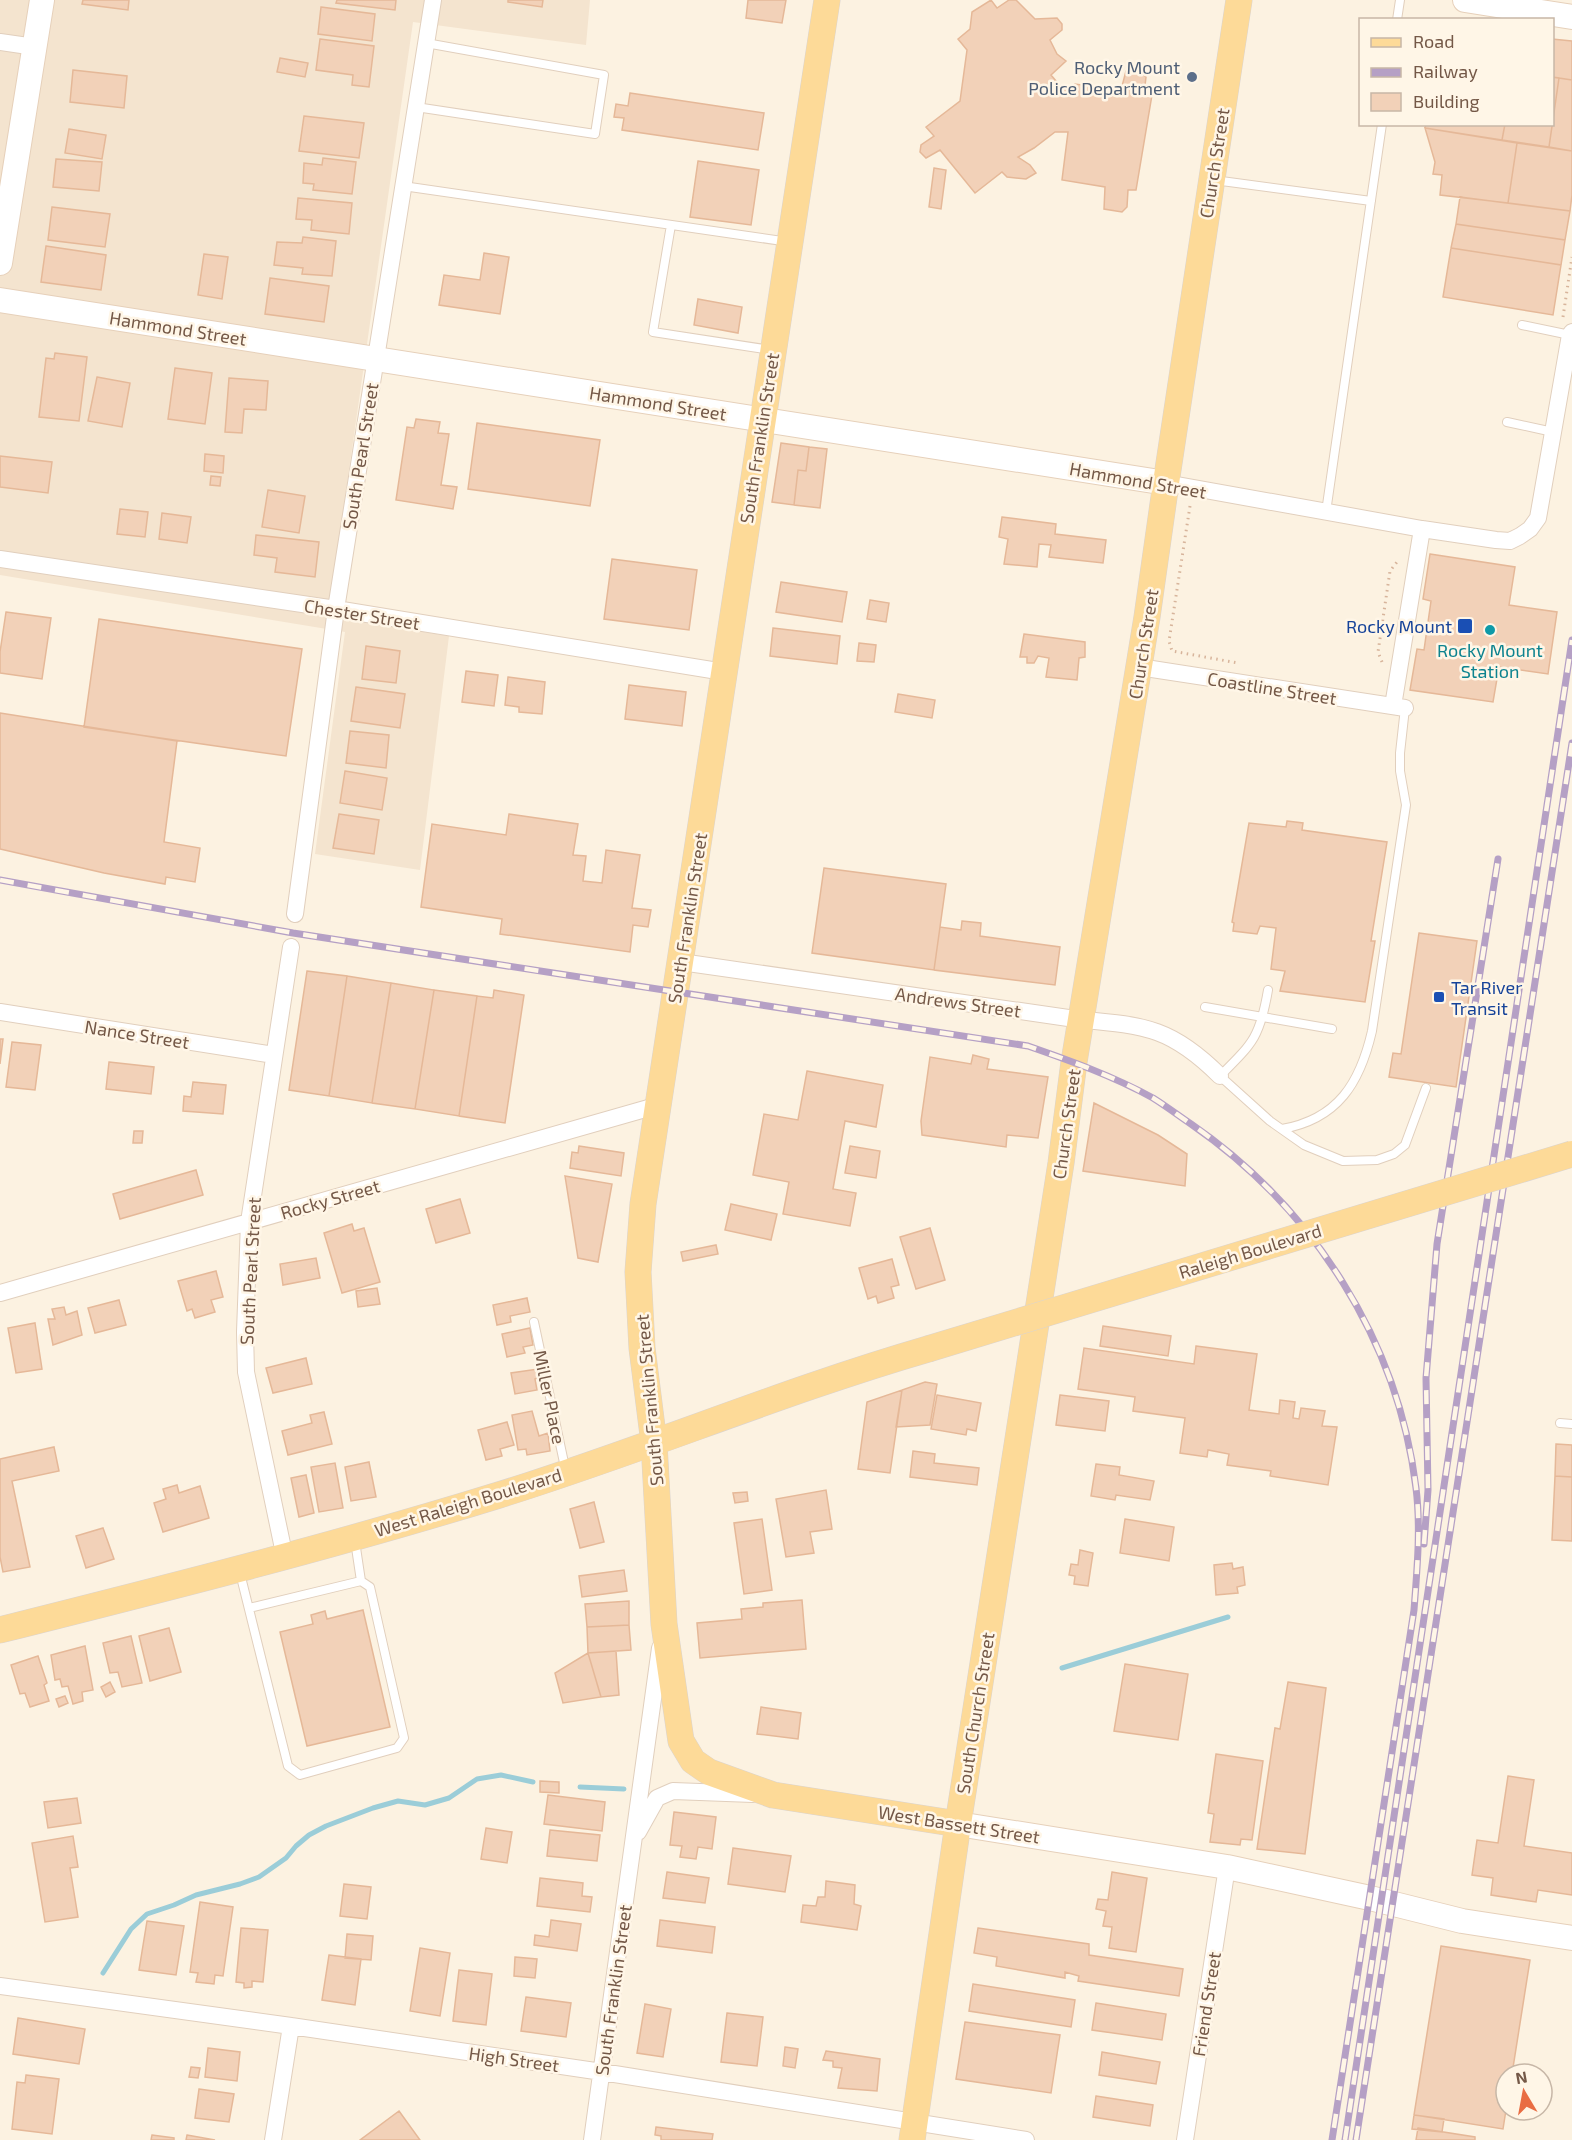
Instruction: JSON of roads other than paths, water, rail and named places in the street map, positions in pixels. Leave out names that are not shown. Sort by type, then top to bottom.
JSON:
[{"type":"main road","name":"South Franklin Street","points":[[664,1624],[654,1443],[642,1348],[638,1272],[643,1204],[827,0]]},
{"type":"main road","name":"Church Street","points":[[1041,1287],[1139,667],[1239,0]]},
{"type":"main road","name":"Raleigh Boulevard","points":[[928,1349],[1572,1154]]},
{"type":"main road","name":"South Church Street","points":[[913,2132],[1041,1287]]},
{"type":"main road","name":"West Raleigh Boulevard","points":[[0,1630],[285,1558],[501,1494],[654,1443],[789,1394],[928,1349]]},
{"type":"main road","name":"West Bassett Street","points":[[664,1624],[681,1741],[693,1761],[709,1772],[773,1795],[958,1824]]},
{"type":"street","points":[[0,263],[42,0]]},
{"type":"street","name":"South Pearl Street","points":[[296,914],[336,609],[433,0]]},
{"type":"street","points":[[1465,0],[1572,17]]},
{"type":"street","points":[[0,42],[35,47]]},
{"type":"street","name":"Hammond Street","points":[[0,300],[1166,483],[1475,538],[1510,541],[1530,529],[1538,518],[1568,329]]},
{"type":"street","points":[[1399,707],[1422,529]]},
{"type":"street","name":"Chester Street","points":[[0,559],[336,609],[724,672]]},
{"type":"street","name":"Coastline Street","points":[[1139,667],[1399,707]]},
{"type":"street","name":"South Pearl Street","points":[[285,1558],[246,1372],[245,1332],[249,1222],[291,947]]},
{"type":"street","name":"Andrews Street","points":[[681,962],[1082,1020],[1132,1024],[1151,1029],[1177,1041],[1220,1076]]},
{"type":"street","name":"Nance Street","points":[[0,1012],[274,1055]]},
{"type":"street","name":"Rocky Street","points":[[0,1293],[659,1105]]},
{"type":"street","name":"South Franklin Street","points":[[592,2140],[664,1624]]},
{"type":"street","name":"South Franklin Street","points":[[633,1840],[657,1798],[673,1791],[773,1795]]},
{"type":"street","name":"West Bassett Street","points":[[958,1824],[1227,1867],[1371,1898],[1462,1921],[1572,1938]]},
{"type":"street","name":"Friend Street","points":[[1185,2140],[1227,1867]]},
{"type":"street","name":"High Street","points":[[0,1986],[602,2072],[913,2132],[1026,2140]]},
{"type":"street","points":[[273,2140],[291,2026]]},
{"type":"lane","points":[[1397,18],[1400,0]]},
{"type":"lane","points":[[416,107],[595,134],[603,85],[604,75],[426,43]]},
{"type":"lane","points":[[1326,512],[1382,126]]},
{"type":"lane","points":[[1212,180],[1371,201]]},
{"type":"lane","points":[[403,186],[789,242]]},
{"type":"lane","points":[[671,225],[653,332],[772,350]]},
{"type":"lane","points":[[1522,325],[1568,329]]},
{"type":"lane","points":[[1507,422],[1553,432]]},
{"type":"lane","points":[[1282,1129],[1304,1125],[1321,1116],[1337,1103],[1360,1072],[1367,1053],[1406,805],[1400,771],[1399,707]]},
{"type":"lane","points":[[1268,990],[1257,1035],[1250,1046],[1220,1076],[1270,1121],[1304,1145],[1343,1161],[1377,1160],[1394,1154],[1405,1145],[1426,1088]]},
{"type":"lane","points":[[1205,1007],[1332,1029]]},
{"type":"lane","name":"Miller Place","points":[[534,1322],[566,1472]]},
{"type":"lane","points":[[1560,1423],[1572,1424]]},
{"type":"lane","points":[[355,1537],[361,1581]]},
{"type":"lane","points":[[240,1569],[249,1608],[288,1766],[300,1775],[397,1748],[404,1737],[370,1587],[361,1581],[249,1608]]},
{"type":"waterway","points":[[1062,1668],[1228,1617]]},
{"type":"waterway","points":[[103,1973],[131,1929],[147,1914],[196,1895],[259,1877],[286,1858],[309,1835],[326,1826],[398,1801],[425,1805],[449,1798],[477,1779],[501,1775],[533,1782]]},
{"type":"waterway","points":[[580,1787],[624,1789]]},
{"type":"railway","points":[[1345,2140],[1572,640]]},
{"type":"railway","points":[[1356,2140],[1572,743]]},
{"type":"railway","points":[[1424,1544],[1428,1490],[1426,1378],[1437,1244],[1498,859]]},
{"type":"railway","points":[[0,880],[293,933],[1028,1046],[1076,1063],[1153,1098],[1235,1158],[1275,1196],[1311,1237],[1342,1282],[1369,1330],[1390,1380],[1406,1433],[1416,1488],[1418,1549],[1414,1610],[1332,2140]]},
{"type":"place","name":"Rocky Mount Police Department","points":[[1192,77]]},
{"type":"place","name":"Rocky Mount","points":[[1465,626]]},
{"type":"place","name":"Rocky Mount Station","points":[[1490,630]]},
{"type":"place","name":"Tar River Transit","points":[[1439,997]]}]
